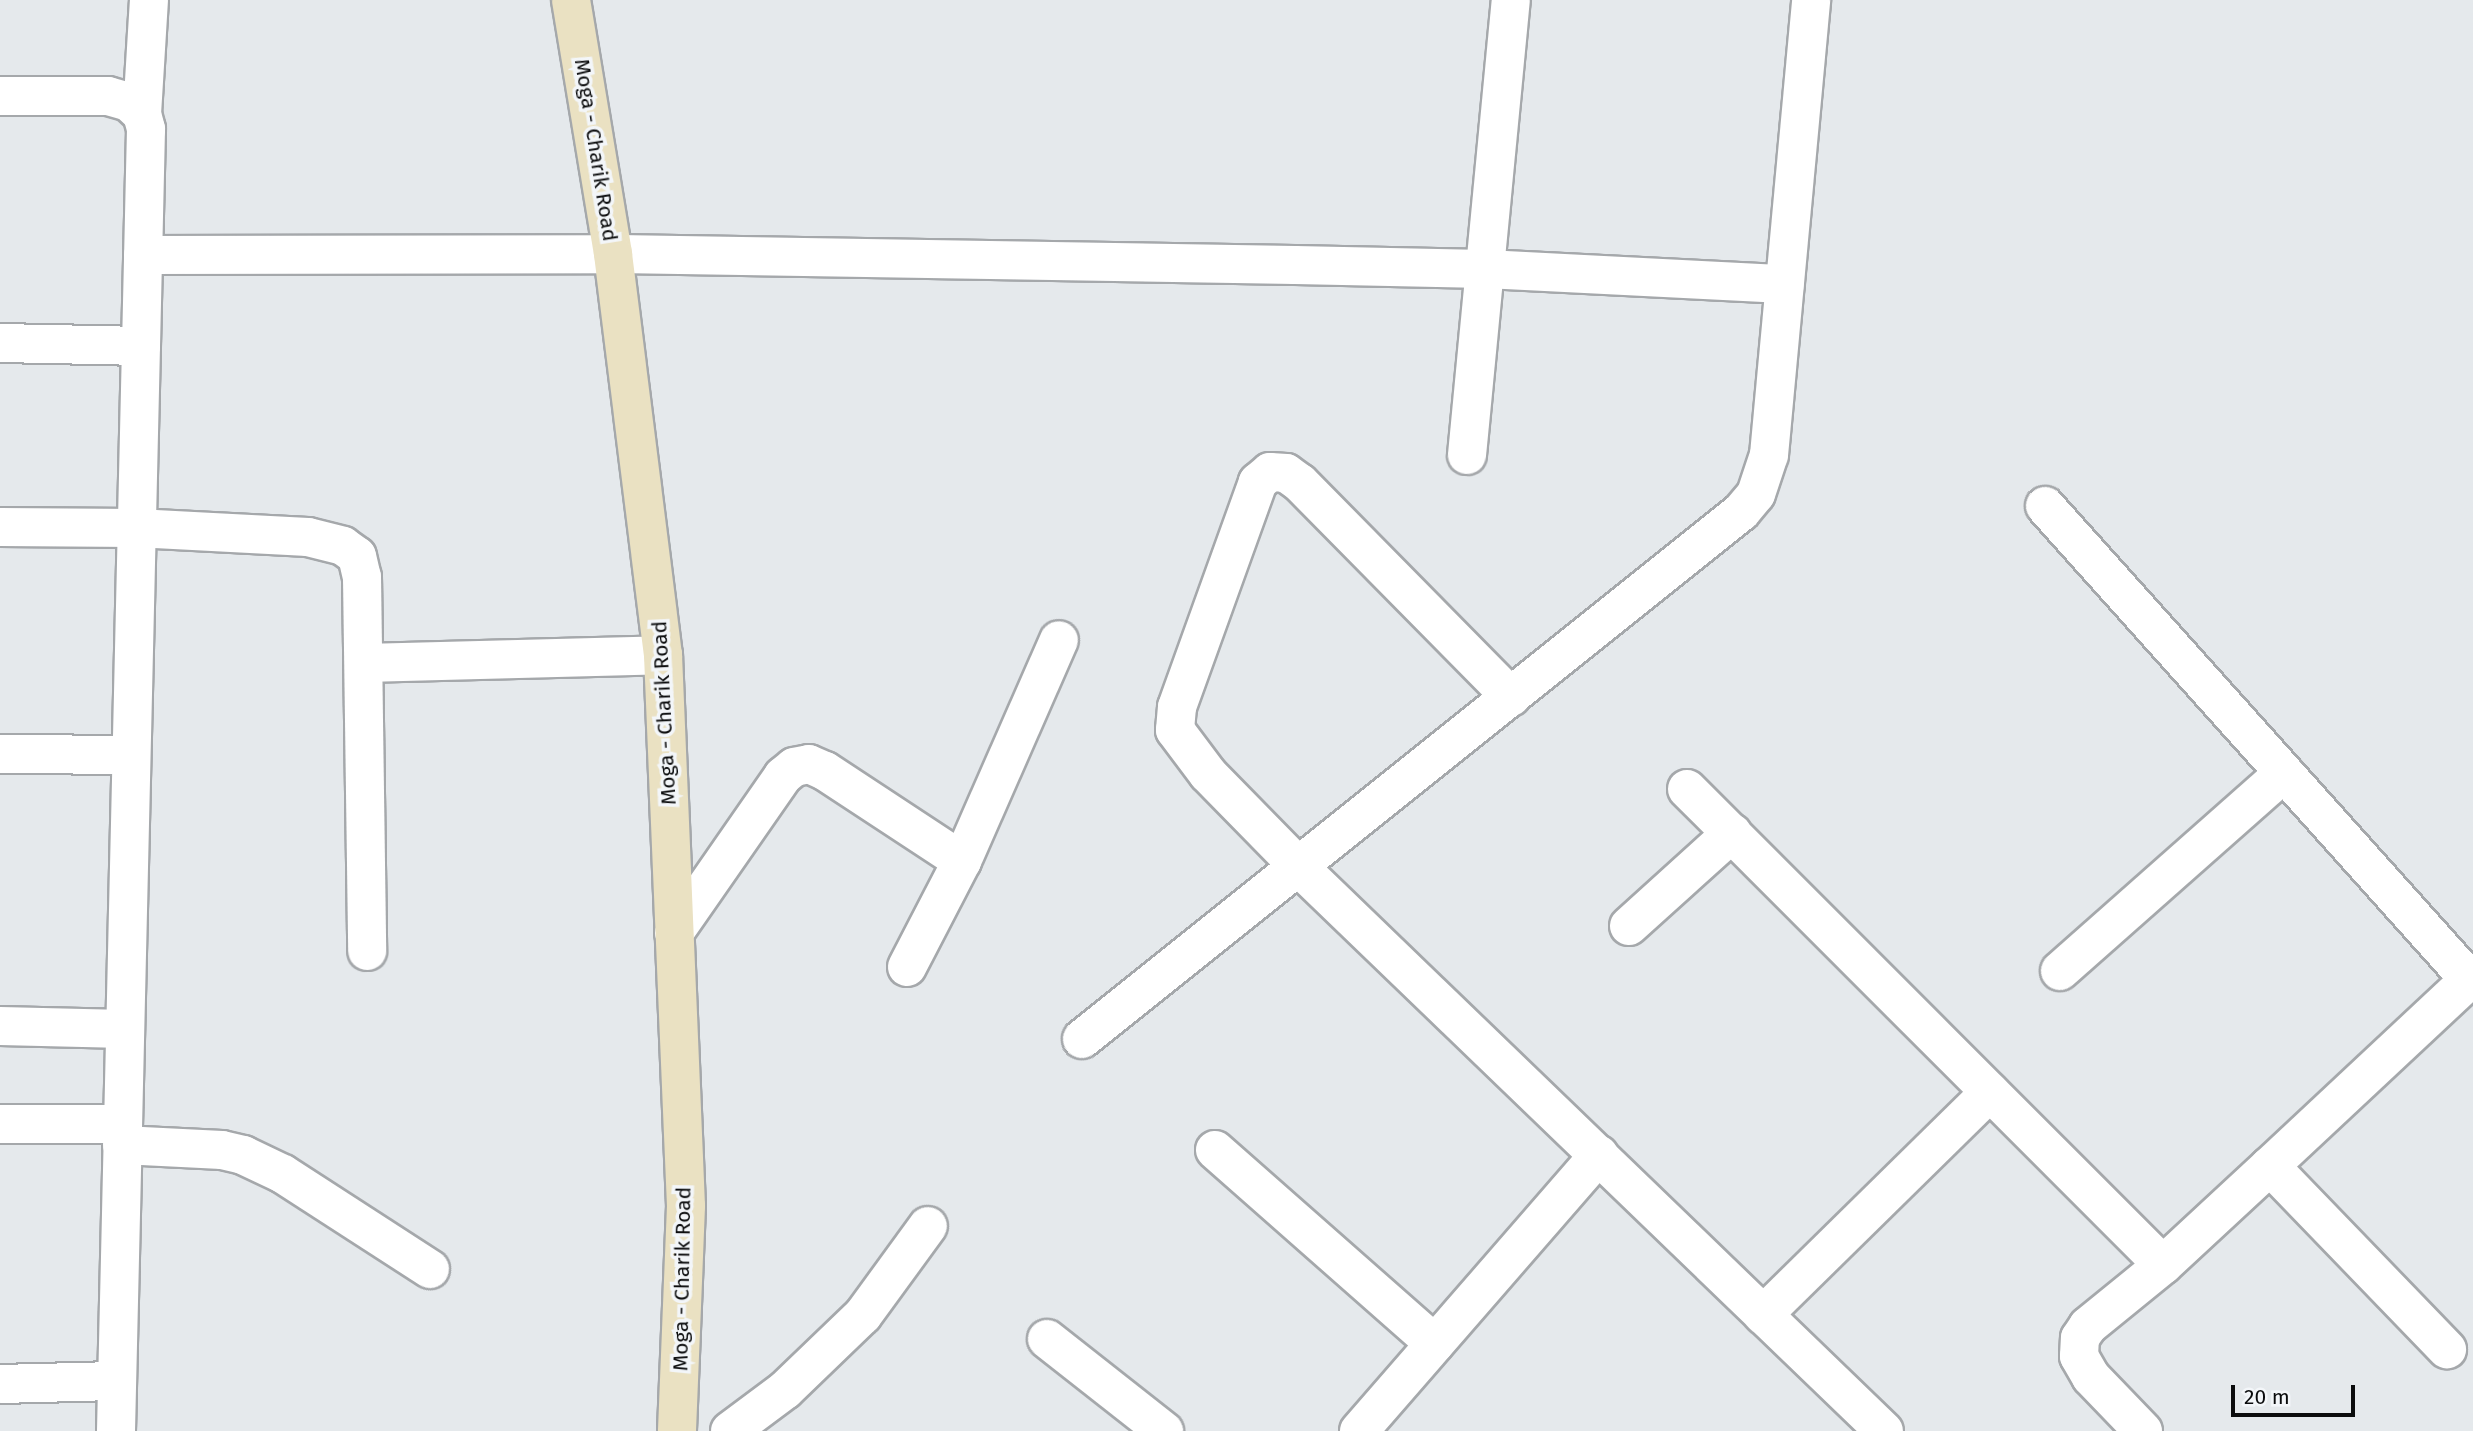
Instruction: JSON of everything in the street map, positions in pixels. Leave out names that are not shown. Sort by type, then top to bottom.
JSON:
[{"type":"street","points":[[116,1431],[146,130],[142,114],[149,0]]},
{"type":"street","name":"Moga - Charik Road","points":[[571,0],[613,254],[663,655],[685,1206],[677,1431]]},
{"type":"street","points":[[1467,455],[1511,0]]},
{"type":"street","points":[[1082,1039],[1300,868],[1741,512],[1756,494],[1769,455],[1811,0]]},
{"type":"street","points":[[0,96],[108,96],[129,102],[142,114]]},
{"type":"street","points":[[143,255],[613,254],[1485,269],[1785,284]]},
{"type":"street","points":[[0,343],[141,346]]},
{"type":"street","points":[[1511,697],[1300,482],[1286,473],[1264,474],[1258,482],[1177,707],[1175,730],[1208,774],[1300,868],[1884,1431]]},
{"type":"street","points":[[2045,506],[2471,978],[2163,1265],[2088,1326],[2078,1344],[2081,1362],[2091,1377],[2143,1431]]},
{"type":"street","points":[[0,527],[136,528],[309,537],[343,546],[357,556],[362,577],[367,951]]},
{"type":"street","points":[[907,967],[962,861],[1059,640]]},
{"type":"street","points":[[364,663],[663,655]]},
{"type":"street","points":[[0,754],[131,755]]},
{"type":"street","points":[[674,933],[783,776],[794,767],[809,764],[825,771],[962,861]]},
{"type":"street","points":[[2060,971],[2284,773]]},
{"type":"street","points":[[1687,789],[2163,1265]]},
{"type":"street","points":[[1629,926],[1732,833]]},
{"type":"street","points":[[0,1027],[125,1029]]},
{"type":"street","points":[[1763,1314],[1990,1092]]},
{"type":"street","points":[[0,1124],[123,1135],[243,1155],[282,1174],[430,1269]]},
{"type":"street","points":[[1215,1150],[1435,1344]]},
{"type":"street","points":[[1359,1431],[1598,1155]]},
{"type":"street","points":[[2270,1166],[2447,1349]]},
{"type":"street","points":[[730,1431],[785,1390],[863,1315],[928,1226]]},
{"type":"street","points":[[1046,1339],[1164,1431]]},
{"type":"street","points":[[0,1384],[117,1381]]}]
